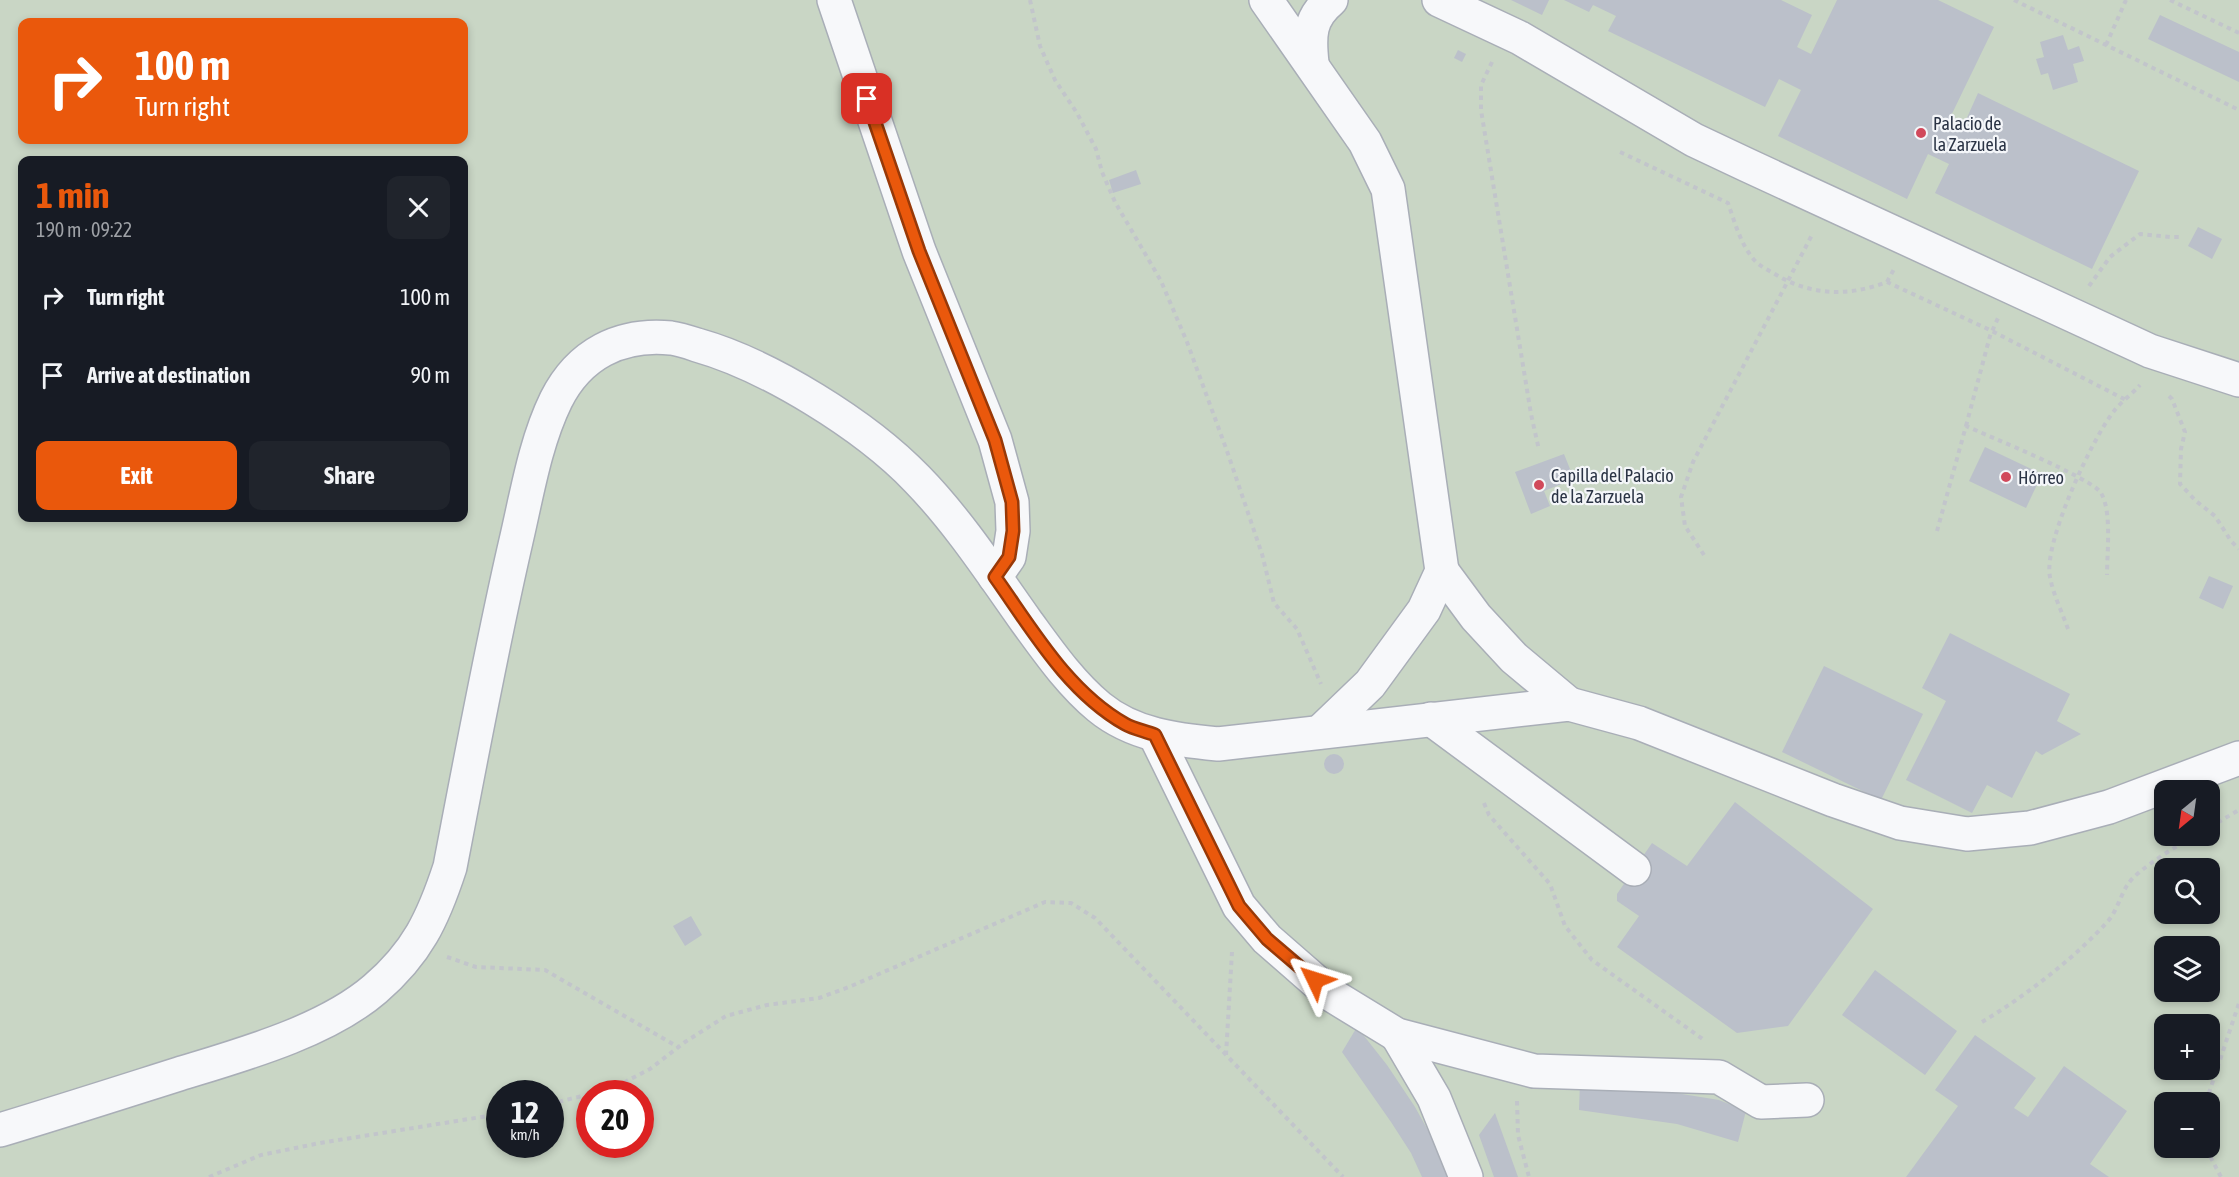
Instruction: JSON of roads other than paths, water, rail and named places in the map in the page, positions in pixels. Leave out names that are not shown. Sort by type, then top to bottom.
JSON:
[{"type":"lane","points":[[834,0],[919,251],[995,440],[1012,502],[1013,531],[1009,557],[995,577]]},
{"type":"lane","points":[[1266,0],[1365,142],[1388,189],[1443,571],[1476,617],[1514,658],[1569,704]]},
{"type":"lane","points":[[1312,63],[1309,40],[1318,11],[1331,0]]},
{"type":"lane","points":[[1439,0],[1506,32],[1694,140],[2150,351],[2239,380]]},
{"type":"lane","points":[[0,1130],[236,1057],[311,1028],[349,1008],[374,990],[411,951],[436,908],[450,867],[506,585],[531,478],[555,401],[569,378],[587,358],[614,344],[641,339],[673,338],[711,349],[758,369],[830,410],[894,457],[946,512],[1050,654],[1077,686],[1101,708],[1126,725],[1155,735],[1184,741],[1218,744],[1258,741],[1331,722],[1431,718],[1569,704],[1639,723],[1833,800],[1900,823],[1967,834],[2030,828],[2098,810],[2239,758]]},
{"type":"lane","points":[[1331,722],[1370,684],[1417,620],[1443,571]]},
{"type":"lane","points":[[1431,718],[1634,868]]},
{"type":"lane","points":[[1155,735],[1239,906],[1267,939],[1330,994],[1398,1035],[1534,1071],[1719,1077],[1761,1102],[1807,1100]]},
{"type":"lane","points":[[1398,1035],[1434,1098],[1466,1177]]},
{"type":"place","name":"Palacio de la Zarzuela","points":[[1921,133]]},
{"type":"place","name":"Hórreo","points":[[2006,477]]},
{"type":"place","name":"Capilla del Palacio de la Zarzuela","points":[[1539,485]]}]
